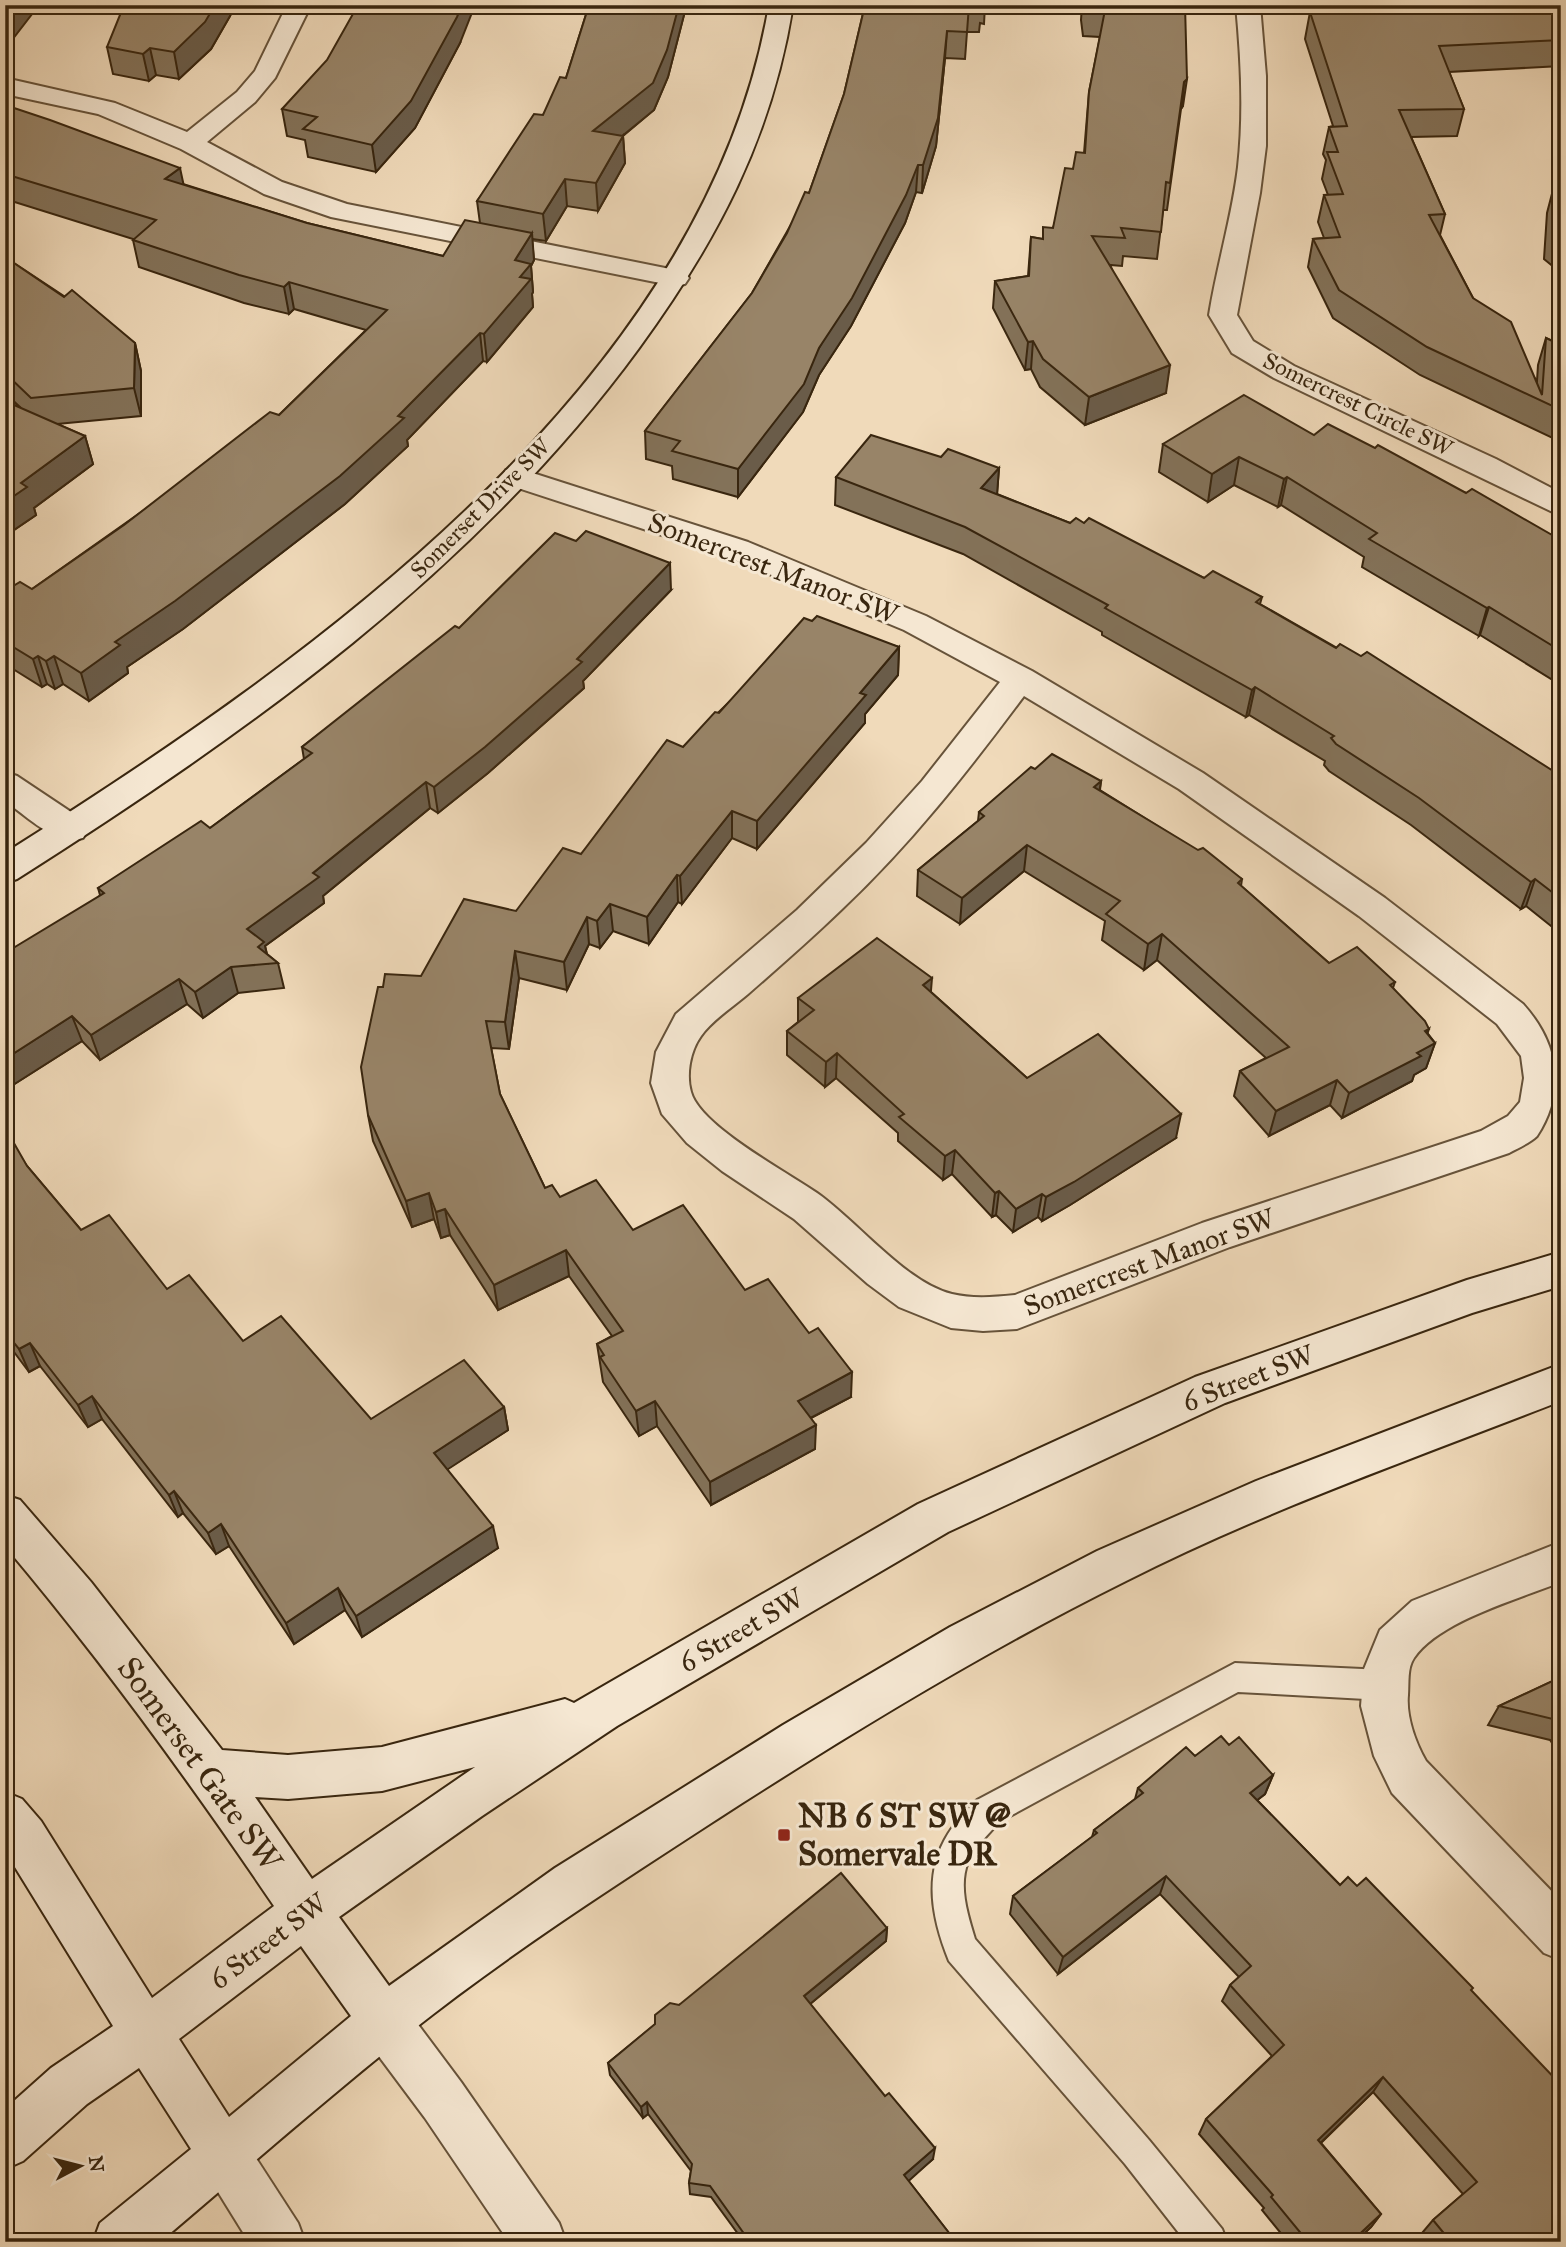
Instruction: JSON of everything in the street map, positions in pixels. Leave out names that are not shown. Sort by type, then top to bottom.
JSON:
[{"type":"street","points":[[190,143],[246,97],[266,73],[299,5]]},
{"type":"street","name":"Somerset Drive SW","points":[[5,870],[188,751],[297,672],[434,557],[517,477],[600,384],[675,278],[733,174],[751,128],[777,37],[781,5]]},
{"type":"street","name":"Somercrest Circle SW","points":[[1248,5],[1255,65],[1254,139],[1248,191],[1223,315],[1242,347],[1284,372],[1485,466],[1561,506]]},
{"type":"street","points":[[5,86],[106,108],[190,143],[273,188],[341,211],[675,278]]},
{"type":"street","name":"Somercrest Manor SW","points":[[517,477],[737,549],[915,623],[1020,679],[1202,789],[1372,907],[1510,1014],[1540,1055],[1543,1078],[1538,1107],[1522,1127],[1495,1142],[1216,1235],[1017,1312],[983,1315],[944,1309],[904,1289],[806,1206],[689,1123],[675,1102],[670,1085],[677,1042],[689,1024],[807,923],[880,850],[964,751],[1020,679]]},
{"type":"street","points":[[5,784],[71,829]]},
{"type":"street","name":"6 Street SW","points":[[5,2143],[69,2086],[147,2033],[306,1912],[465,1800],[601,1711],[933,1518],[1210,1390],[1467,1297],[1561,1269]]},
{"type":"street","points":[[119,2242],[384,2021],[572,1885],[799,1741],[966,1642],[1113,1565],[1271,1494],[1561,1382]]},
{"type":"street","name":"Somerset Gate SW","points":[[5,1514],[75,1596],[211,1771],[306,1912],[443,2100],[540,2242]]},
{"type":"street","points":[[1561,1562],[1427,1615],[1396,1645],[1384,1685],[1388,1729],[1396,1756],[1409,1777],[1561,1936]]},
{"type":"street","points":[[211,1771],[288,1777],[382,1769],[601,1711]]},
{"type":"street","points":[[5,1815],[24,1837],[279,2242]]},
{"type":"lane","points":[[1209,2242],[1129,2142],[961,1949],[949,1908],[948,1873],[958,1846],[988,1811],[1235,1677],[1384,1685]]},
{"type":"building","points":[[124,5],[215,5],[205,22],[174,52],[150,48],[143,54],[107,47]]},
{"type":"building","points":[[358,5],[462,5],[411,101],[372,145],[303,129],[317,117],[282,109],[327,60]]},
{"type":"building","points":[[589,5],[679,5],[667,50],[653,83],[593,131],[623,136],[596,183],[565,179],[543,214],[477,201],[534,114],[543,115],[560,77],[566,78]]},
{"type":"building","points":[[865,5],[969,5],[967,32],[947,31],[938,118],[923,165],[918,165],[906,195],[852,298],[819,348],[804,384],[738,469],[672,451],[680,441],[645,431],[752,293],[787,233],[805,192],[809,193],[844,94]]},
{"type":"building","points":[[1085,5],[1185,5],[1187,79],[1184,82],[1170,183],[1166,182],[1161,232],[1121,228],[1125,238],[1092,236],[1170,365],[1089,397],[1043,359],[1033,341],[1028,342],[995,281],[1029,276],[1031,237],[1043,239],[1043,227],[1053,228],[1065,168],[1073,169],[1076,152],[1085,153],[1089,92],[1105,10],[1086,9]]},
{"type":"building","points":[[1327,5],[1561,5],[1561,40],[1439,46],[1464,109],[1399,110],[1445,214],[1429,215],[1473,298],[1511,322],[1542,395],[1546,338],[1561,345],[1561,410],[1427,347],[1339,290],[1313,239],[1340,237],[1324,195],[1343,194],[1327,152],[1338,152],[1329,127],[1347,126],[1310,12],[1330,11]]},
{"type":"building","points":[[5,105],[180,168],[165,179],[307,223],[443,256],[465,220],[532,233],[515,260],[531,264],[520,277],[531,279],[484,334],[480,333],[398,416],[404,418],[340,476],[175,601],[115,642],[120,645],[81,673],[54,656],[46,661],[38,656],[33,659],[5,642],[5,591],[20,582],[32,589],[124,525],[270,412],[279,415],[387,310],[289,282],[284,287],[239,275],[133,240],[156,220],[5,174]]},
{"type":"building","points":[[1561,179],[1561,239],[1552,232],[1554,186],[1559,187]]},
{"type":"building","points":[[5,257],[64,297],[72,290],[135,343],[134,388],[31,398],[5,373]]},
{"type":"building","points":[[1244,395],[1314,435],[1328,424],[1375,448],[1378,445],[1466,493],[1472,489],[1559,539],[1556,541],[1561,544],[1561,651],[1369,539],[1377,533],[1287,477],[1284,479],[1239,457],[1212,474],[1163,444]]},
{"type":"building","points":[[5,401],[85,436],[21,483],[27,487],[5,502]]},
{"type":"building","points":[[871,435],[941,457],[948,449],[999,468],[981,488],[1070,523],[1076,518],[1084,523],[1089,518],[1204,578],[1213,571],[1262,597],[1256,602],[1336,648],[1340,644],[1361,656],[1367,652],[1561,776],[1561,899],[1535,879],[1531,882],[1419,798],[1336,744],[1331,738],[1334,736],[1255,687],[1252,690],[1105,608],[1108,605],[965,527],[836,477]]},
{"type":"building","points":[[586,531],[670,563],[577,659],[582,662],[485,747],[434,787],[426,782],[313,873],[319,877],[247,929],[264,942],[258,947],[278,963],[231,967],[195,992],[179,979],[91,1035],[72,1016],[5,1059],[5,953],[104,893],[98,888],[201,821],[210,828],[312,753],[302,747],[455,626],[459,628],[555,533],[576,541]]},
{"type":"building","points":[[817,616],[899,647],[860,693],[866,695],[757,821],[732,811],[680,876],[677,875],[647,917],[610,904],[597,921],[587,917],[564,962],[515,951],[505,1022],[486,1021],[500,1094],[545,1188],[552,1185],[560,1197],[596,1180],[633,1230],[683,1205],[745,1290],[768,1279],[809,1333],[818,1328],[852,1372],[798,1401],[816,1425],[710,1482],[655,1401],[636,1411],[600,1357],[604,1355],[597,1344],[623,1331],[566,1250],[494,1285],[445,1209],[436,1212],[429,1193],[406,1201],[368,1115],[361,1067],[378,987],[383,987],[385,974],[421,976],[464,899],[516,911],[563,848],[581,854],[667,740],[683,747],[715,712],[719,713],[804,618],[812,621]]},
{"type":"building","points":[[1052,754],[1101,781],[1094,787],[1198,850],[1203,848],[1242,879],[1238,883],[1329,963],[1357,947],[1395,982],[1390,985],[1425,1021],[1429,1029],[1425,1031],[1435,1043],[1417,1053],[1421,1056],[1349,1093],[1337,1080],[1276,1111],[1240,1071],[1289,1047],[1162,934],[1148,944],[1106,914],[1120,901],[1027,845],[962,898],[918,870],[984,816],[979,812],[1031,767],[1035,769]]},
{"type":"building","points":[[877,938],[932,978],[923,985],[1027,1078],[1098,1034],[1181,1114],[1074,1182],[1046,1197],[1042,1194],[1016,1209],[999,1191],[995,1193],[955,1150],[945,1156],[899,1117],[904,1114],[837,1053],[826,1062],[787,1031],[814,1010],[798,998]]},
{"type":"building","points":[[5,1134],[11,1138],[27,1166],[81,1230],[109,1215],[167,1289],[189,1275],[243,1341],[281,1316],[371,1419],[464,1360],[504,1407],[434,1453],[493,1526],[356,1616],[338,1588],[286,1623],[221,1524],[208,1533],[174,1491],[169,1495],[92,1396],[78,1405],[30,1343],[19,1349],[5,1332]]},
{"type":"building","points":[[1561,1677],[1561,1721],[1499,1706]]},
{"type":"building","points":[[1221,1736],[1229,1745],[1239,1737],[1273,1775],[1250,1793],[1340,1885],[1348,1877],[1357,1886],[1366,1878],[1473,1988],[1471,1990],[1561,2085],[1561,2242],[1451,2242],[1433,2220],[1477,2182],[1383,2077],[1318,2140],[1381,2214],[1351,2242],[1308,2242],[1271,2197],[1273,2195],[1206,2119],[1284,2045],[1230,1985],[1251,1966],[1166,1876],[1063,1957],[1013,1896],[1097,1833],[1094,1830],[1143,1793],[1138,1788],[1186,1747],[1195,1756]]},
{"type":"building","points":[[841,1873],[887,1928],[804,1996],[885,2096],[889,2093],[935,2148],[904,2175],[956,2242],[750,2242],[710,2186],[689,2183],[692,2164],[647,2102],[641,2107],[608,2063],[655,2024],[655,2015],[670,2003],[679,2005]]},
{"type":"place","name":"NB 6 ST SW @ Somervale DR","points":[[784,1835]]}]
